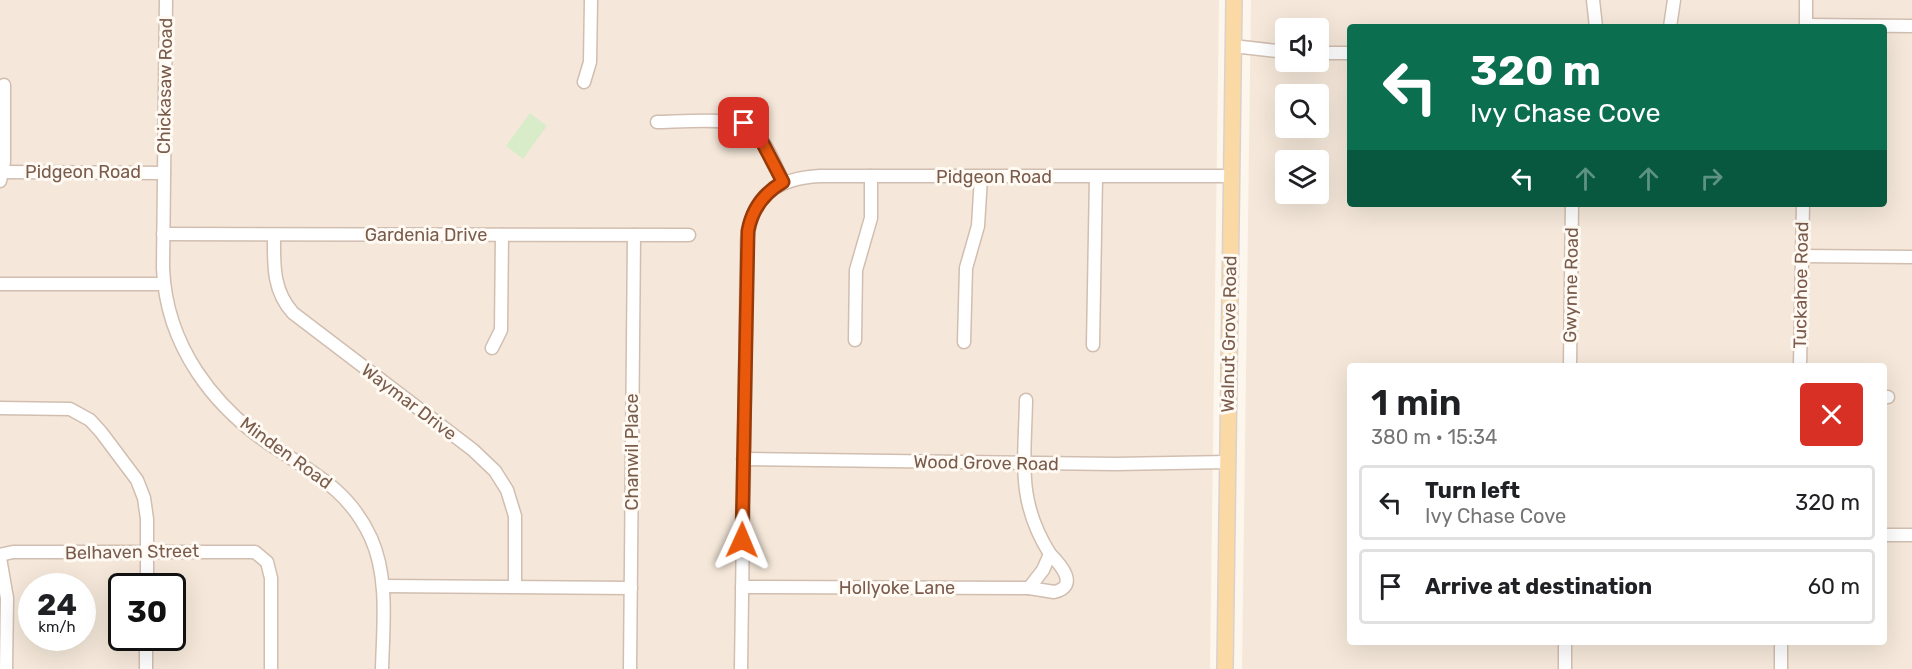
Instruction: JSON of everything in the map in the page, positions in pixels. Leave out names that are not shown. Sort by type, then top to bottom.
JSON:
[{"type":"main road","name":"Walnut Grove Road","points":[[1225,669],[1234,0]]},
{"type":"street","name":"Chickasaw Road","points":[[164,172],[166,0]]},
{"type":"street","points":[[584,81],[590,62],[591,0]]},
{"type":"street","points":[[1593,0],[1596,24]]},
{"type":"street","points":[[1670,24],[1674,0]]},
{"type":"street","points":[[1806,0],[1806,24]]},
{"type":"street","points":[[1887,26],[1912,26]]},
{"type":"street","points":[[1233,46],[1275,51]]},
{"type":"street","points":[[1329,52],[1347,53]]},
{"type":"street","points":[[2,176],[4,85]]},
{"type":"street","points":[[657,122],[733,122],[748,125],[759,136],[783,182],[755,208],[748,231],[741,669]]},
{"type":"street","name":"Pidgeon Road","points":[[2,176],[164,172]]},
{"type":"street","name":"Minden Road","points":[[164,172],[163,284],[175,334],[202,381],[250,429],[323,477],[348,501],[372,540],[382,585],[382,669]]},
{"type":"street","name":"Pidgeon Road","points":[[783,182],[803,177],[871,176],[1231,177]]},
{"type":"street","points":[[855,340],[856,270],[871,218],[871,176]]},
{"type":"street","points":[[963,342],[966,268],[978,226],[981,177]]},
{"type":"street","points":[[1092,345],[1096,177]]},
{"type":"street","name":"Gwynne Road","points":[[1570,363],[1572,207]]},
{"type":"street","name":"Tuckahoe Road","points":[[1800,363],[1803,207]]},
{"type":"street","name":"Gardenia Drive","points":[[163,234],[689,236]]},
{"type":"street","name":"Waymar Drive","points":[[274,235],[276,282],[283,300],[293,313],[473,450],[500,477],[515,516],[515,586]]},
{"type":"street","points":[[492,348],[501,330],[502,235]]},
{"type":"street","name":"Chanwil Place","points":[[630,669],[634,235]]},
{"type":"street","points":[[1802,256],[1912,257]]},
{"type":"street","points":[[0,284],[163,284]]},
{"type":"street","points":[[1026,400],[1025,463],[1029,512],[1036,532],[1050,554],[1043,570],[1029,588]]},
{"type":"street","points":[[0,408],[63,408],[84,416],[101,432],[141,488],[147,512],[147,573]]},
{"type":"street","name":"Wood Grove Road","points":[[743,459],[1025,463],[1228,462]]},
{"type":"street","points":[[1887,535],[1912,535]]},
{"type":"street","name":"Belhaven Street","points":[[0,556],[13,552],[147,554],[248,551],[262,557],[270,569],[271,669]]},
{"type":"street","name":"Hollyoke Lane","points":[[742,587],[1029,588],[1059,592],[1067,582],[1065,571],[1050,554]]},
{"type":"street","points":[[0,556],[7,598],[6,669]]},
{"type":"street","points":[[382,585],[631,588]]},
{"type":"street","points":[[1565,645],[1565,669]]},
{"type":"street","points":[[1780,645],[1781,669]]},
{"type":"street","points":[[146,651],[146,669]]},
{"type":"shaded area","points":[[0,0],[1219,0],[1210,669],[0,669]]},
{"type":"shaded area","points":[[1251,0],[1912,0],[1912,669],[1242,669]]},
{"type":"green space","points":[[530,113],[547,126],[523,159],[506,146]]},
{"type":"route","points":[[742,540],[748,231],[755,208],[771,190],[783,182],[759,136],[744,123]]}]
